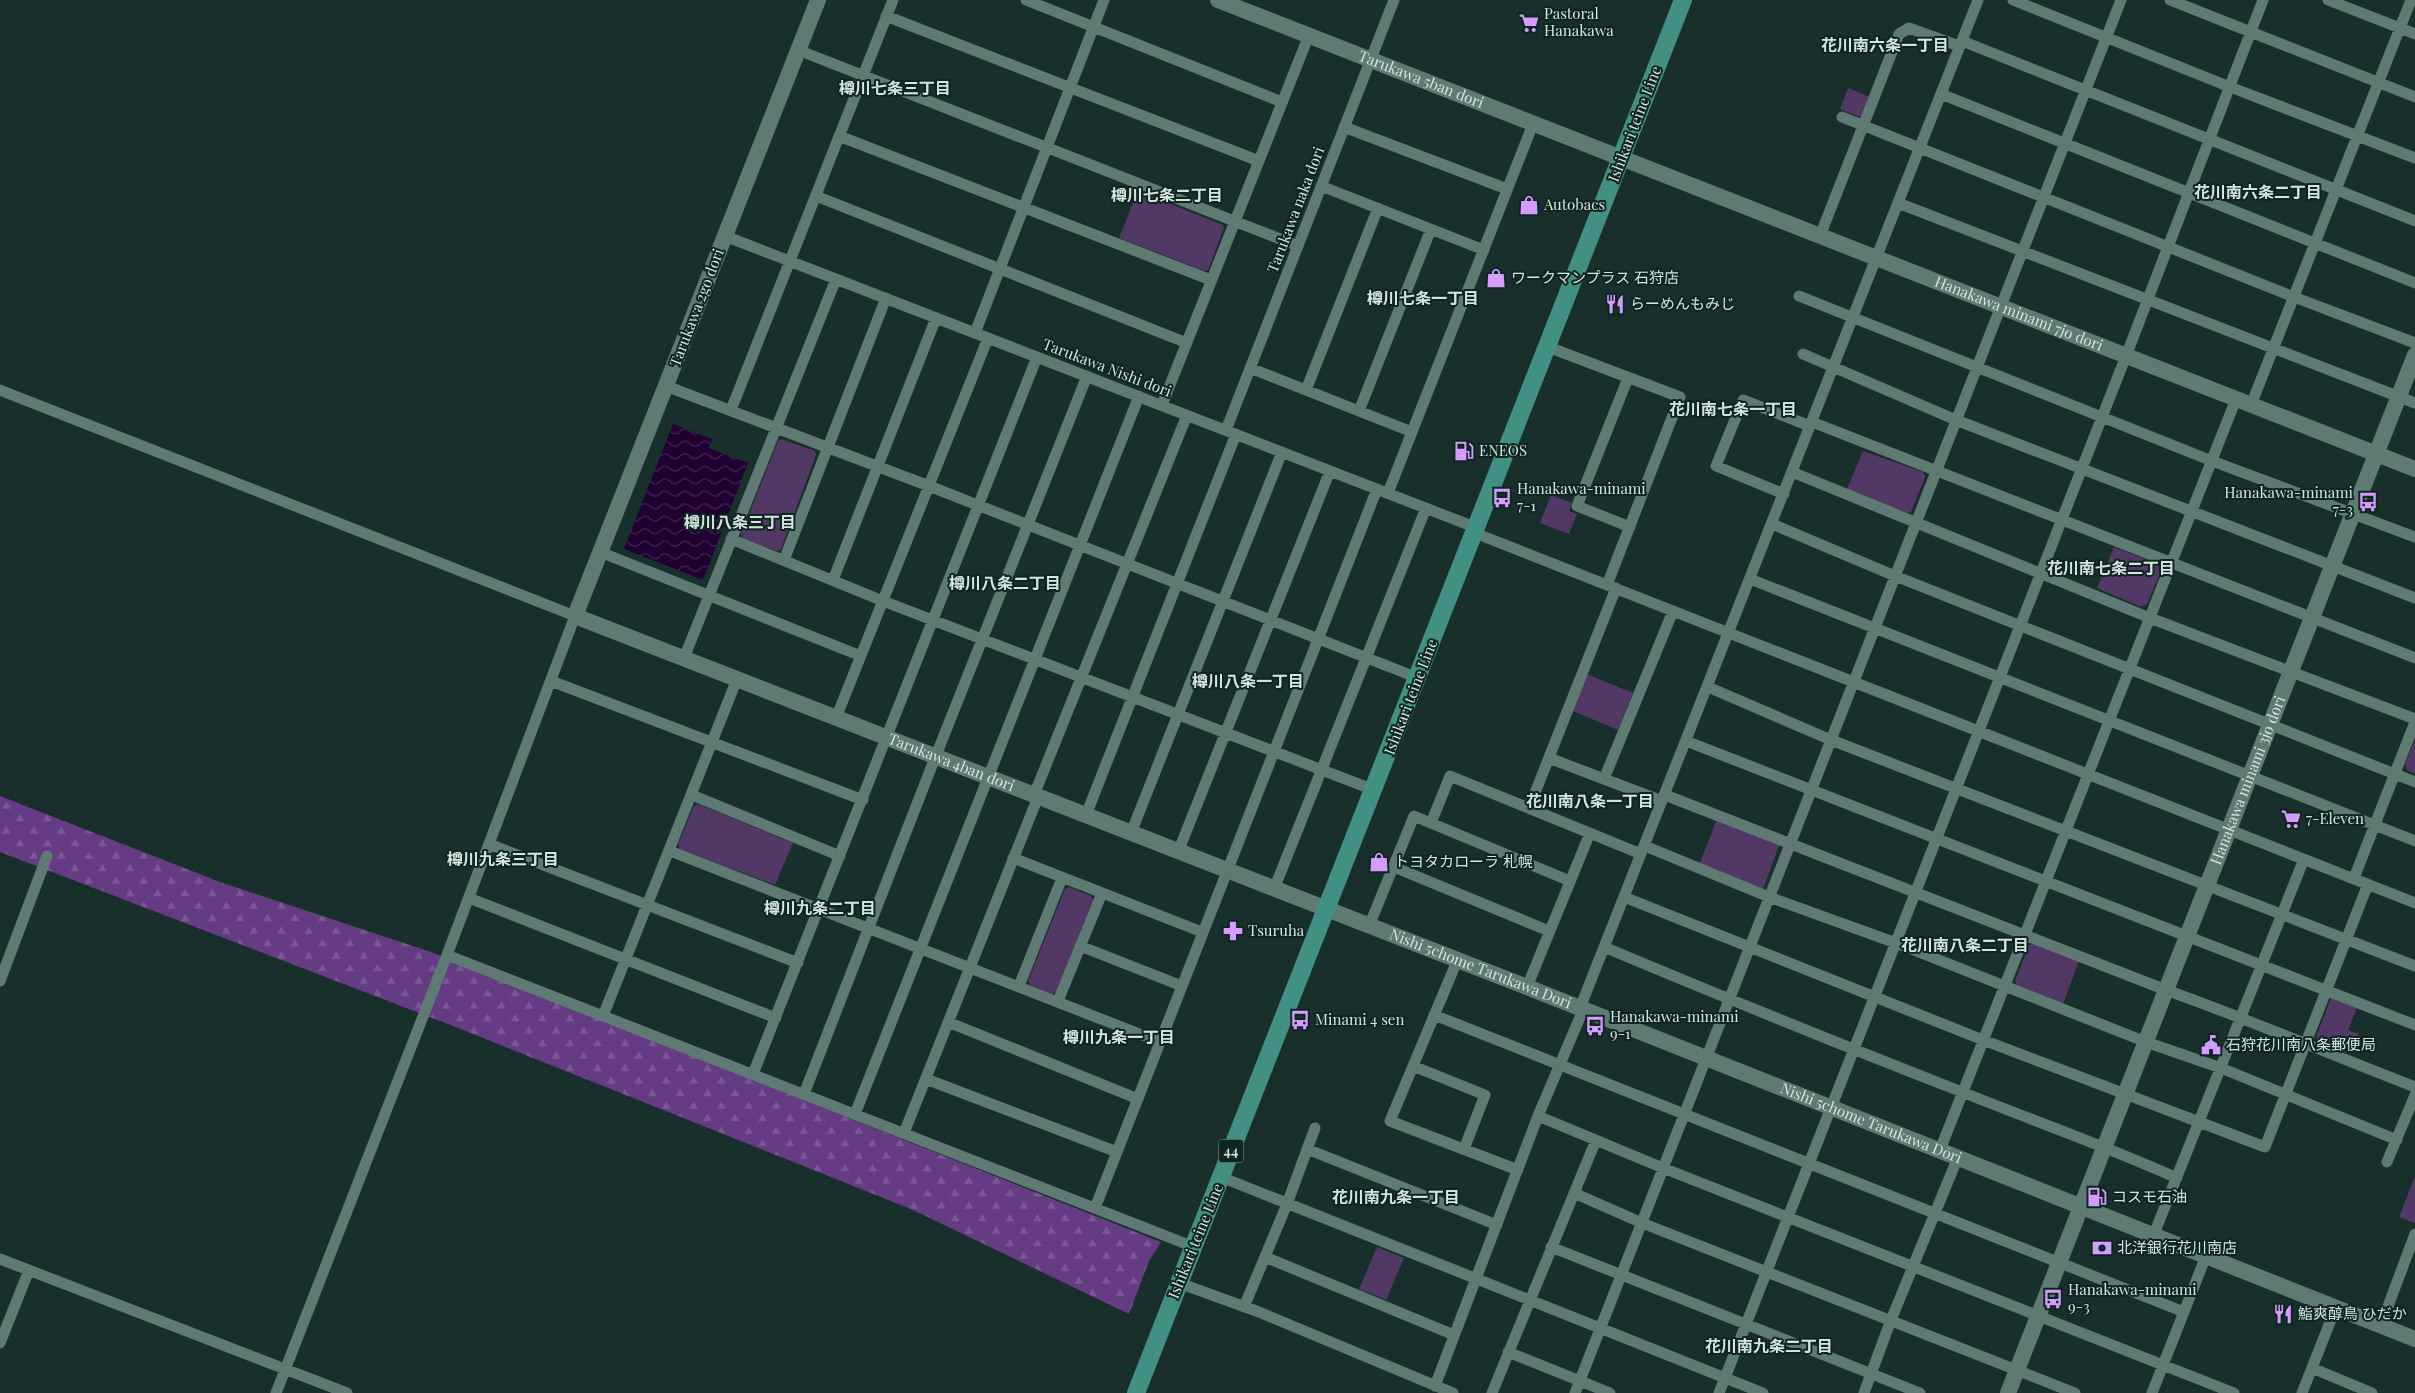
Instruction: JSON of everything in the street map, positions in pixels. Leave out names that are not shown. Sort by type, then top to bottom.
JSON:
[{"type":"main road","name":"Ishikari teine Line","points":[[1136,1393],[1683,0]]},
{"type":"street","name":"Tarukawa 2go dori","points":[[575,616],[818,0]]},
{"type":"street","points":[[731,410],[893,0]]},
{"type":"street","points":[[1026,0],[1282,102]]},
{"type":"street","points":[[975,333],[1045,148],[1104,0]]},
{"type":"street","name":"Tarukawa naka dori","points":[[1086,815],[1176,583],[1230,432],[1250,368],[1394,0]]},
{"type":"street","points":[[1435,1386],[1604,947],[1730,633],[1978,0]]},
{"type":"street","points":[[2013,0],[2230,87],[2415,158]]},
{"type":"street","points":[[1575,1393],[2121,0]]},
{"type":"street","points":[[2170,0],[2415,96]]},
{"type":"street","points":[[1719,1393],[2148,300],[2263,0]]},
{"type":"street","points":[[2328,0],[2415,34]]},
{"type":"street","points":[[1940,1150],[2212,461],[2274,349],[2412,0]]},
{"type":"street","name":"Tarukawa 5ban dori","points":[[1228,2],[1309,36],[1622,159]]},
{"type":"street","points":[[886,16],[1259,161]]},
{"type":"street","points":[[1820,236],[1899,34],[1909,28],[1961,44],[2086,91],[2415,221]]},
{"type":"street","points":[[1162,405],[1309,36]]},
{"type":"street","points":[[798,50],[1298,246]]},
{"type":"street","points":[[1941,94],[2064,145],[2415,283]]},
{"type":"street","points":[[1842,117],[2294,297],[2415,343]]},
{"type":"street","points":[[1095,1208],[1317,639],[1383,491],[1412,432],[1533,124]]},
{"type":"street","points":[[1344,127],[1507,189]]},
{"type":"street","points":[[839,136],[1212,280]]},
{"type":"street","name":"Hanakawa minami 7jo dori","points":[[1622,159],[2415,469]]},
{"type":"street","points":[[1321,186],[1484,250]]},
{"type":"street","points":[[816,196],[1187,342]]},
{"type":"street","points":[[1898,204],[2415,403]]},
{"type":"street","points":[[1306,390],[1378,208]]},
{"type":"street","points":[[1358,411],[1431,229]]},
{"type":"street","name":"Tarukawa Nishi dori","points":[[725,236],[1383,491],[1673,611],[2415,902]]},
{"type":"street","points":[[684,658],[836,279]]},
{"type":"street","points":[[1799,296],[2212,461],[2415,537]]},
{"type":"street","points":[[784,560],[886,298]]},
{"type":"street","points":[[833,580],[876,466],[936,318]]},
{"type":"street","points":[[836,718],[988,338]]},
{"type":"street","points":[[1529,808],[1612,586],[1630,526],[1680,397],[1548,347]]},
{"type":"street","points":[[1803,354],[1956,420],[2415,598]]},
{"type":"street","name":"Hanakawa minami 3jo dori","points":[[2008,1393],[2080,1205],[2230,830],[2415,355]]},
{"type":"street","points":[[753,1074],[1038,357]]},
{"type":"street","points":[[1250,368],[1412,432]]},
{"type":"street","points":[[804,1094],[935,756],[1087,376]]},
{"type":"street","points":[[1628,378],[1577,506],[1630,526]]},
{"type":"street","points":[[666,386],[1027,524],[1418,678]]},
{"type":"street","points":[[0,390],[575,616],[469,898],[276,1393]]},
{"type":"street","points":[[855,1114],[1139,396]]},
{"type":"street","points":[[1784,494],[1716,466],[1743,400],[1936,471],[2415,658]]},
{"type":"street","points":[[904,1133],[1187,415]]},
{"type":"street","points":[[1131,833],[1282,452]]},
{"type":"street","points":[[1178,852],[1227,734],[1270,620],[1330,471]]},
{"type":"street","points":[[1792,472],[1915,524],[2150,618],[2415,721],[2354,878]]},
{"type":"street","points":[[1274,889],[1426,508]]},
{"type":"street","points":[[1772,524],[1895,576],[2415,782]]},
{"type":"street","points":[[731,539],[934,621],[1374,790]]},
{"type":"street","points":[[600,552],[861,656]]},
{"type":"street","points":[[1750,579],[2415,841]]},
{"type":"street","points":[[1604,778],[1673,611]]},
{"type":"street","name":"Tarukawa 4ban dori","points":[[575,616],[1327,910]]},
{"type":"street","points":[[604,1016],[737,679]]},
{"type":"street","points":[[551,680],[863,800]]},
{"type":"street","points":[[1708,687],[1830,740],[2067,830],[2207,886],[2282,913],[2415,966]]},
{"type":"street","points":[[1686,741],[2187,938],[2262,965],[2415,1025]]},
{"type":"street","points":[[1549,758],[1790,843],[2166,990],[2241,1017],[2305,1045],[2415,1087]]},
{"type":"street","points":[[1431,823],[1450,776],[1590,833],[1643,850],[1896,943],[2146,1042],[2221,1068],[2397,1140]]},
{"type":"street","points":[[692,795],[840,856]]},
{"type":"street","points":[[1369,926],[1414,816],[1570,881]]},
{"type":"street","points":[[1526,987],[1590,833]]},
{"type":"street","points":[[489,844],[798,963]]},
{"type":"street","points":[[670,851],[1160,1042]]},
{"type":"street","points":[[0,981],[47,856]]},
{"type":"street","points":[[1013,858],[1202,932]]},
{"type":"street","points":[[2154,1234],[2304,859]]},
{"type":"street","points":[[1394,867],[1549,931]]},
{"type":"street","points":[[1019,986],[1062,878]]},
{"type":"street","points":[[1624,897],[1749,948],[2265,1148],[2368,884]]},
{"type":"street","points":[[1058,1002],[1102,893]]},
{"type":"street","points":[[469,898],[776,1018]]},
{"type":"street","name":"Nishi 5chome Tarukawa Dōri","points":[[1327,910],[2154,1234],[2415,1339]]},
{"type":"street","points":[[1080,946],[1182,986]]},
{"type":"street","points":[[1604,947],[1729,1000],[1962,1093],[2104,1146],[2176,1178]]},
{"type":"street","points":[[447,955],[1194,1247]]},
{"type":"street","points":[[1457,961],[1390,1121],[1518,1170]]},
{"type":"street","points":[[1434,1015],[2058,1264],[2184,1312]]},
{"type":"street","points":[[948,1022],[1138,1099]]},
{"type":"street","points":[[1413,1066],[1485,1096],[1464,1149]]},
{"type":"street","points":[[926,1079],[1117,1152]]},
{"type":"street","points":[[2387,1162],[2415,1095]]},
{"type":"street","points":[[1538,1116],[2037,1317],[2234,1393]]},
{"type":"street","points":[[1244,1307],[1287,1204],[1315,1128]]},
{"type":"street","points":[[1492,1393],[1528,1300],[1596,1140]]},
{"type":"street","points":[[1307,1149],[1497,1225]]},
{"type":"street","points":[[1864,1393],[1912,1267],[1958,1157]]},
{"type":"street","points":[[1221,1177],[1763,1393]]},
{"type":"street","points":[[1574,1193],[1642,1223],[2075,1393]]},
{"type":"street","points":[[2381,1325],[2412,1254],[2415,1234]]},
{"type":"street","points":[[1551,1247],[1920,1393]]},
{"type":"street","points":[[2152,1393],[2206,1256]]},
{"type":"street","points":[[1265,1257],[1454,1335]]},
{"type":"street","points":[[0,1259],[347,1393]]},
{"type":"street","points":[[0,1343],[28,1270]]},
{"type":"street","points":[[1180,1283],[1244,1307],[1453,1393]]},
{"type":"street","points":[[2302,1393],[2336,1307]]},
{"type":"street","points":[[1508,1352],[1610,1393]]},
{"type":"street","points":[[2312,1368],[2372,1393]]},
{"type":"green space","points":[[0,796],[220,882],[431,952],[1161,1242],[1149,1261],[1129,1314],[911,1209],[448,1024],[0,852]]},
{"type":"shaded area","points":[[1848,88],[1870,97],[1863,115],[1859,117],[1840,109]]},
{"type":"shaded area","points":[[1138,191],[1223,225],[1224,228],[1208,270],[1205,271],[1119,238]]},
{"type":"shaded area","points":[[781,439],[815,451],[816,455],[781,549],[777,551],[743,538],[741,534],[778,441]]},
{"type":"shaded area","points":[[1863,451],[1923,472],[1925,477],[1911,512],[1907,513],[1846,491]]},
{"type":"shaded area","points":[[1551,495],[1572,503],[1569,511],[1577,514],[1569,534],[1540,523]]},
{"type":"shaded area","points":[[2114,547],[2160,565],[2162,569],[2147,604],[2141,607],[2097,588]]},
{"type":"shaded area","points":[[1587,674],[1633,693],[1618,730],[1573,711]]},
{"type":"shaded area","points":[[2415,740],[2415,774],[2407,770],[2405,764]]},
{"type":"shaded area","points":[[698,804],[793,843],[775,885],[680,849],[678,844],[694,806]]},
{"type":"shaded area","points":[[1717,819],[1780,843],[1763,889],[1699,865]]},
{"type":"shaded area","points":[[1069,887],[1091,896],[1093,900],[1056,992],[1052,994],[1030,985],[1028,981],[1065,889]]},
{"type":"shaded area","points":[[2034,943],[2079,961],[2063,1004],[2017,986],[2015,981],[2029,945]]},
{"type":"shaded area","points":[[2331,998],[2357,1008],[2348,1030],[2359,1034],[2351,1054],[2318,1041],[2316,1037]]},
{"type":"shaded area","points":[[2415,1176],[2415,1223],[2399,1217]]},
{"type":"shaded area","points":[[1377,1247],[1404,1258],[1386,1300],[1359,1289]]},
{"type":"water","points":[[673,424],[712,439],[709,448],[748,463],[703,580],[624,549]]},
{"type":"place","name":"Pastoral Hanakawa","points":[[1529,23]]},
{"type":"place","name":"Autobacs","points":[[1529,205]]},
{"type":"place","name":"ワークマンプラス 石狩店","points":[[1496,278]]},
{"type":"place","name":"らーめんもみじ","points":[[1615,304]]},
{"type":"place","name":"ENEOS","points":[[1464,451]]},
{"type":"place","name":"Hanakawa-minami 7-1","points":[[1502,498]]},
{"type":"place","name":"Hanakawa-minami 7-3","points":[[2368,502]]},
{"type":"place","name":"7-Eleven","points":[[2291,819]]},
{"type":"place","name":"トヨタカローラ 札幌","points":[[1379,862]]},
{"type":"place","name":"Tsuruha","points":[[1233,931]]},
{"type":"place","name":"Minami 4 sen","points":[[1300,1020]]},
{"type":"place","name":"Hanakawa-minami 9-1","points":[[1595,1026]]},
{"type":"place","name":"石狩花川南八条郵便局","points":[[2211,1045]]},
{"type":"place","name":"コスモ石油","points":[[2097,1197]]},
{"type":"place","name":"北洋銀行花川南店","points":[[2102,1248]]},
{"type":"place","name":"Hanakawa-minami 9-3","points":[[2053,1299]]},
{"type":"place","name":"鮨爽醇鳥 ひだか","points":[[2283,1314]]},
{"type":"district","name":"花川南六条一丁目","points":[[1885,45]]},
{"type":"district","name":"樽川七条三丁目","points":[[895,88]]},
{"type":"district","name":"花川南六条二丁目","points":[[2258,192]]},
{"type":"district","name":"樽川七条二丁目","points":[[1167,195]]},
{"type":"district","name":"樽川七条一丁目","points":[[1423,298]]},
{"type":"district","name":"花川南七条一丁目","points":[[1733,409]]},
{"type":"district","name":"樽川八条三丁目","points":[[740,522]]},
{"type":"district","name":"花川南七条二丁目","points":[[2111,568]]},
{"type":"district","name":"樽川八条二丁目","points":[[1005,583]]},
{"type":"district","name":"樽川八条一丁目","points":[[1248,681]]},
{"type":"district","name":"花川南八条一丁目","points":[[1590,801]]},
{"type":"district","name":"樽川九条三丁目","points":[[503,859]]},
{"type":"district","name":"樽川九条二丁目","points":[[820,908]]},
{"type":"district","name":"花川南八条二丁目","points":[[1965,945]]},
{"type":"district","name":"樽川九条一丁目","points":[[1119,1037]]},
{"type":"district","name":"花川南九条一丁目","points":[[1396,1197]]},
{"type":"district","name":"花川南九条二丁目","points":[[1769,1346]]}]
